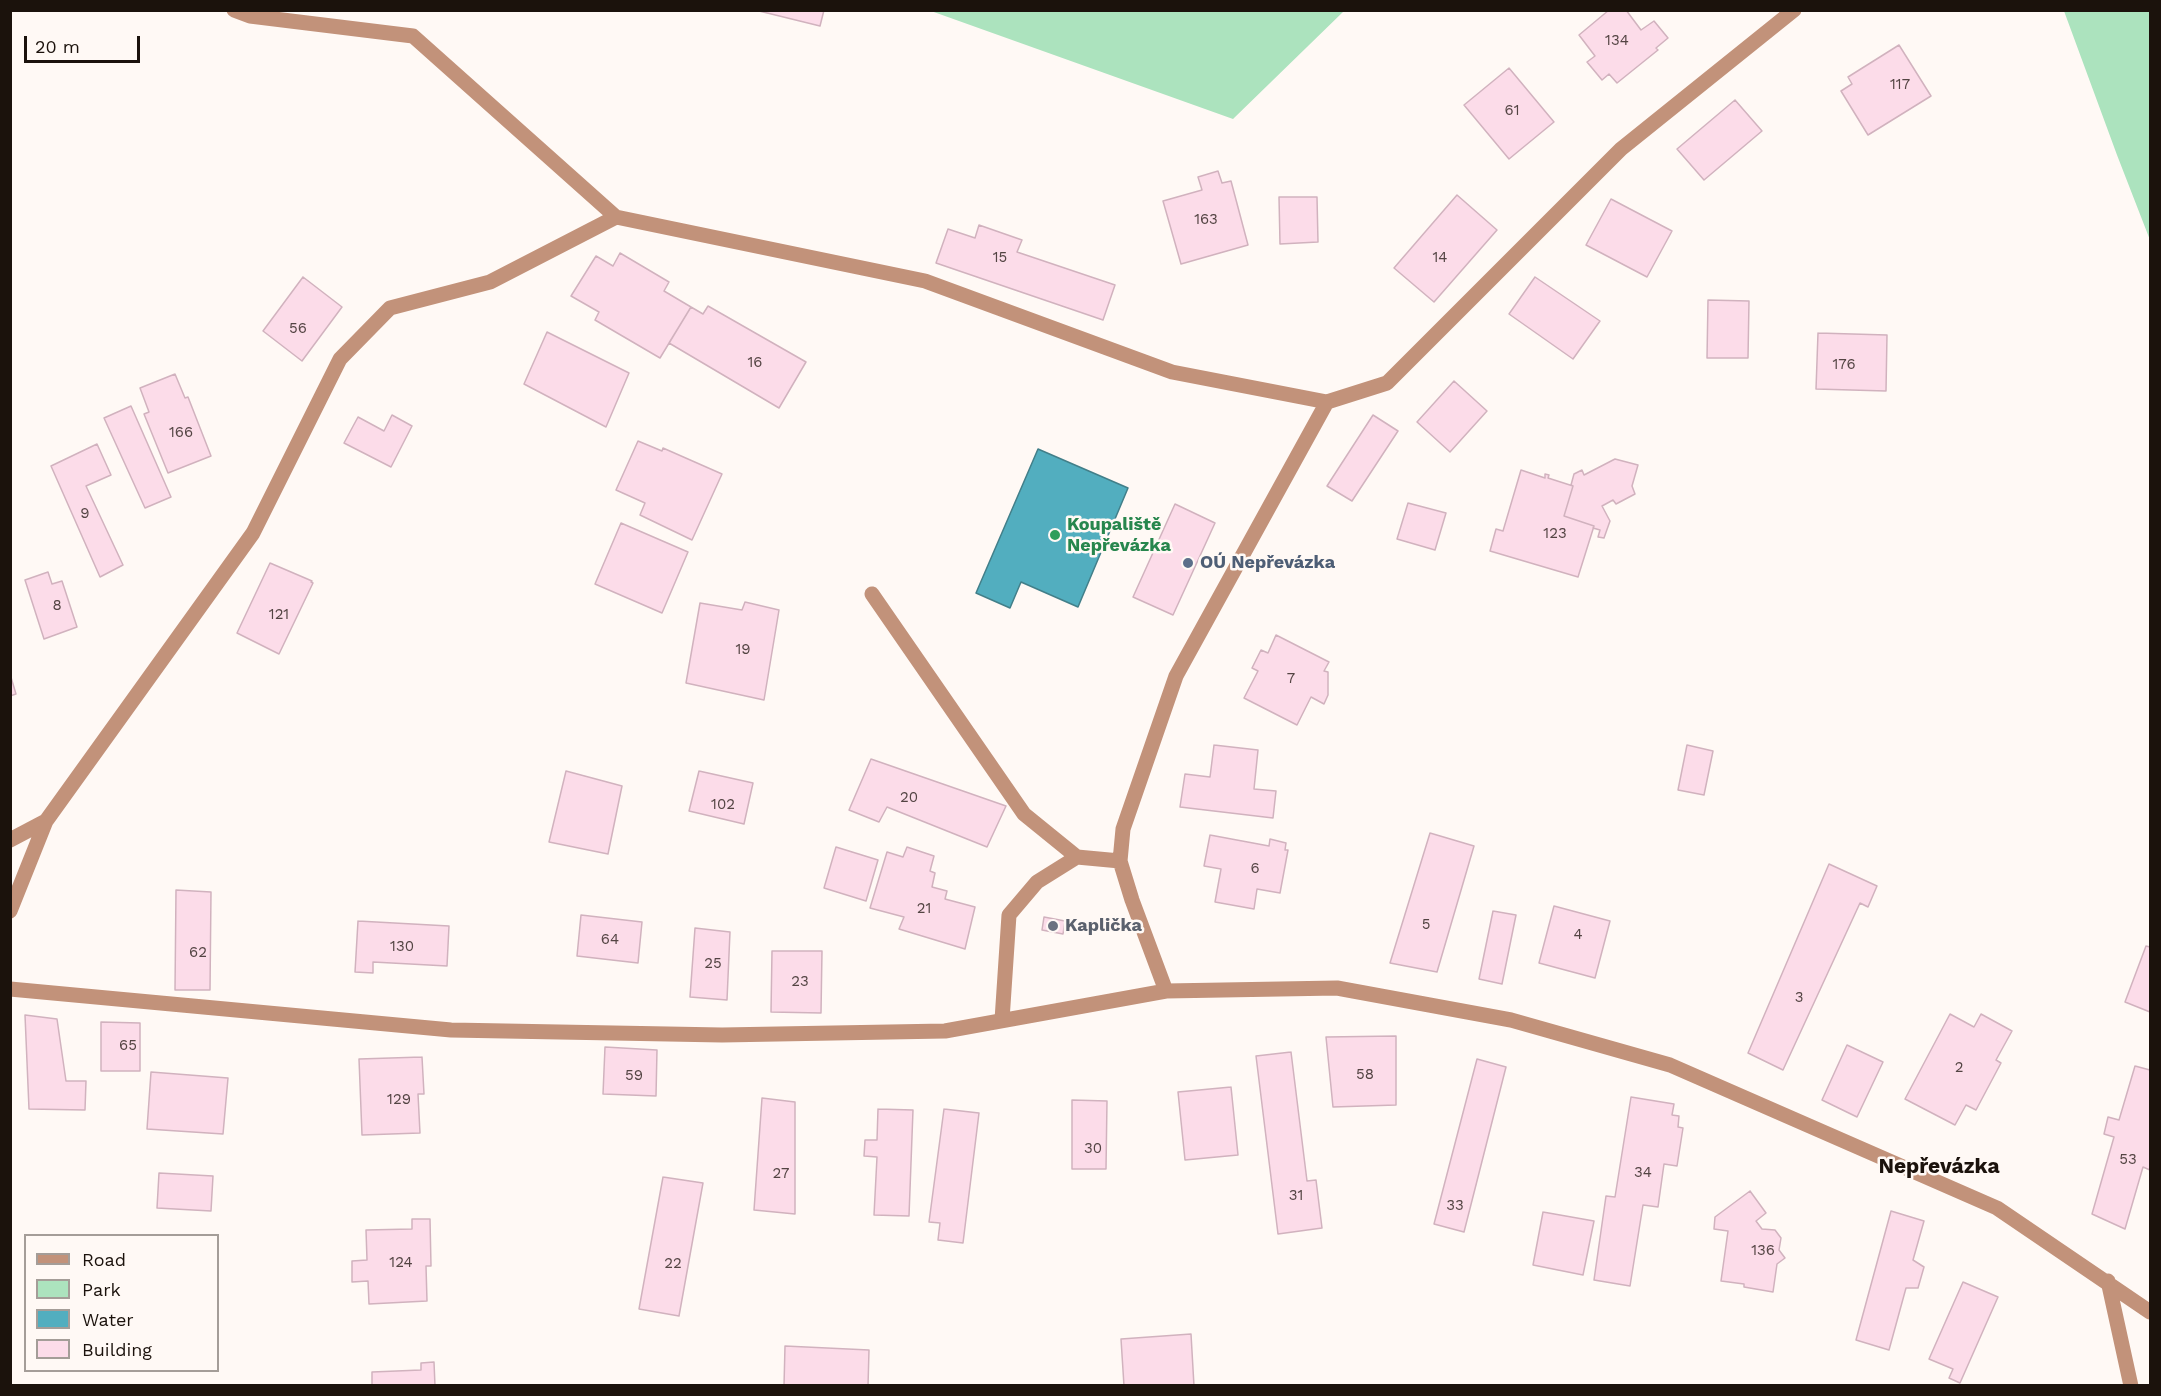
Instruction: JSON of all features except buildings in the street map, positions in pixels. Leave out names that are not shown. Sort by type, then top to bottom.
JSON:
[{"type":"street","points":[[234,10],[250,16],[413,36],[616,217],[925,281],[1172,372],[1327,402],[1387,383],[1621,149],[1794,10]]},
{"type":"street","points":[[10,910],[46,821],[253,533],[340,359],[390,308],[490,282],[616,217]]},
{"type":"street","points":[[1166,991],[1120,861],[1124,829],[1176,675],[1327,402]]},
{"type":"street","points":[[872,594],[1024,813],[1077,857],[1120,861]]},
{"type":"street","points":[[10,840],[46,821]]},
{"type":"street","points":[[1002,1020],[1009,915],[1037,882],[1077,857]]},
{"type":"street","points":[[10,989],[451,1030],[734,1035],[945,1030],[1166,991],[1337,988],[1511,1020],[1670,1065],[1997,1208],[2151,1312]]},
{"type":"street","points":[[2108,1281],[2131,1386]]},
{"type":"green space","points":[[931,11],[1344,11],[1233,119]]},
{"type":"green space","points":[[2064,11],[2150,11],[2150,240],[2117,155]]},
{"type":"water","name":"Koupaliště Nepřevázka","points":[[1038,449],[1128,488],[1078,607],[1021,582],[1010,608],[976,593]]},
{"type":"place","name":"Koupaliště Nepřevázka","points":[[1055,535]]},
{"type":"place","name":"OÚ Nepřevázka","points":[[1188,563]]},
{"type":"place","name":"Kaplička","points":[[1053,926]]},
{"type":"district","name":"Nepřevázka","points":[[1939,1167]]}]
